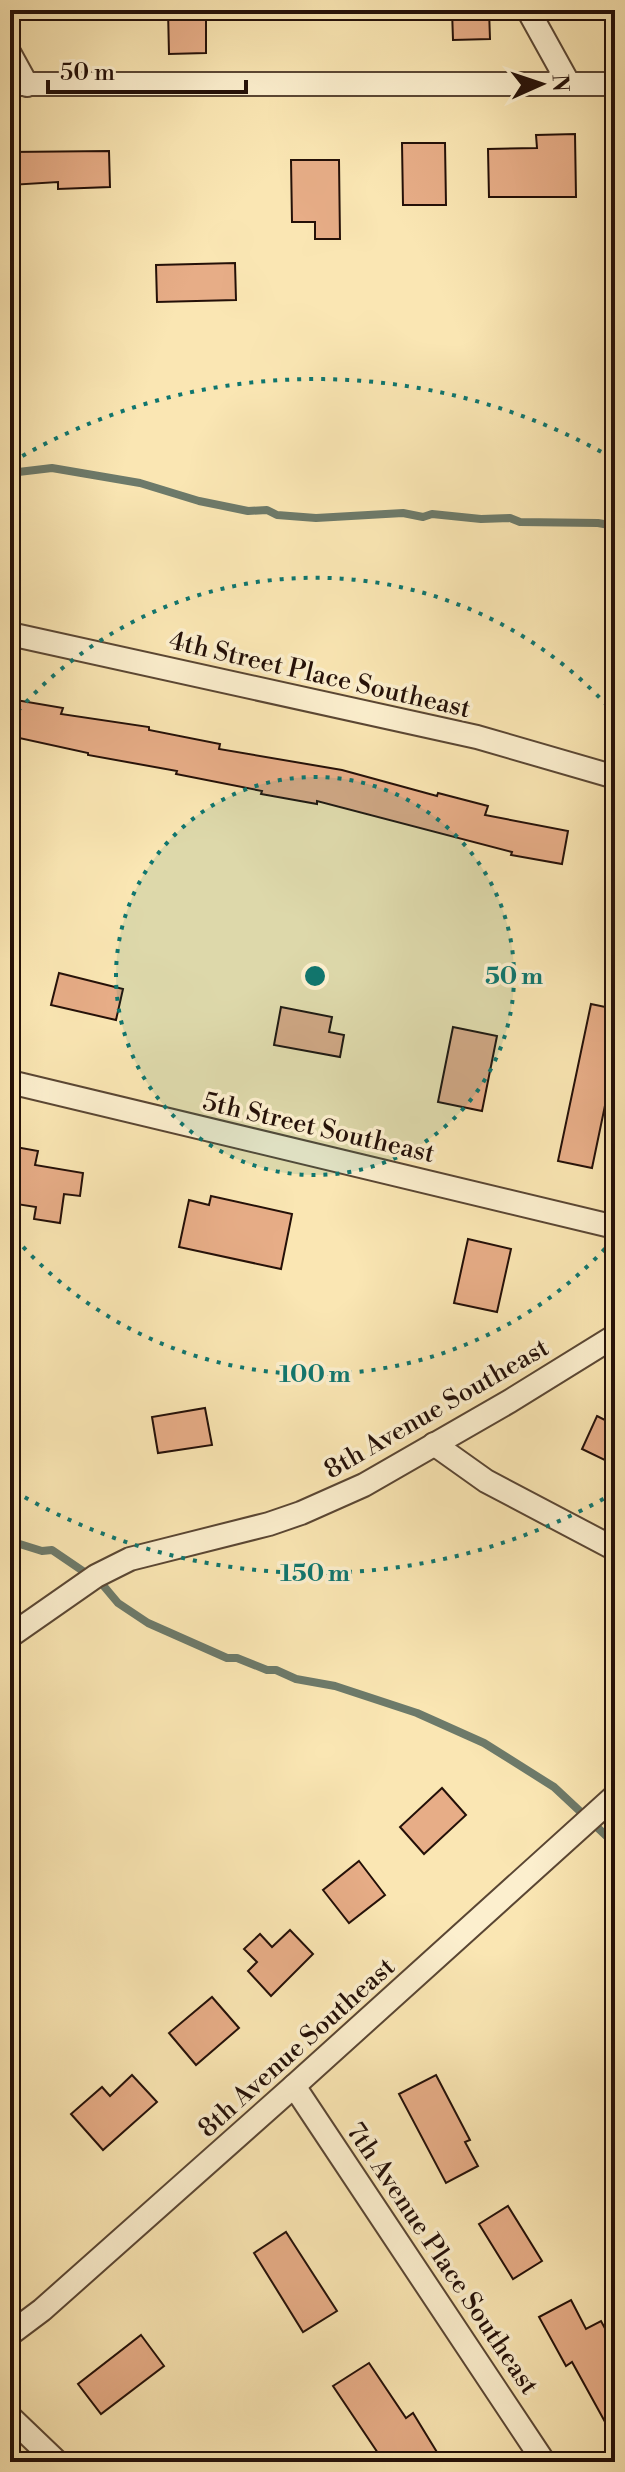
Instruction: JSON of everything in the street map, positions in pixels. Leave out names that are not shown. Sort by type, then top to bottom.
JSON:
[{"type":"street","points":[[528,10],[569,84]]},
{"type":"street","points":[[10,54],[19,85],[615,84]]},
{"type":"street","name":"4th Street Place Southeast","points":[[10,634],[477,737],[615,777]]},
{"type":"street","name":"5th Street Southeast","points":[[10,1082],[615,1227]]},
{"type":"street","name":"8th Avenue Southeast","points":[[14,1633],[74,1590],[130,1559],[269,1524],[364,1485],[615,1336]]},
{"type":"street","points":[[434,1444],[486,1481],[615,1549]]},
{"type":"street","name":"8th Avenue Southeast","points":[[10,2334],[42,2310],[294,2086],[615,1796]]},
{"type":"street","name":"7th Avenue Place Southeast","points":[[294,2086],[544,2462]]},
{"type":"street","points":[[10,2417],[57,2462]]},
{"type":"building","points":[[168,10],[206,10],[206,53],[169,54]]},
{"type":"building","points":[[452,10],[489,10],[490,39],[453,40]]},
{"type":"building","points":[[575,134],[576,197],[489,197],[488,149],[537,148],[536,135]]},
{"type":"building","points":[[402,143],[445,143],[446,205],[403,205]]},
{"type":"building","points":[[109,151],[110,187],[58,189],[58,182],[10,185],[10,152]]},
{"type":"building","points":[[291,160],[339,160],[340,239],[315,239],[315,222],[292,222]]},
{"type":"building","points":[[235,263],[236,300],[157,302],[156,265]]},
{"type":"building","points":[[10,699],[63,708],[61,714],[149,727],[149,730],[220,744],[219,749],[342,770],[437,796],[438,793],[488,806],[485,815],[568,831],[562,864],[511,855],[512,852],[317,801],[317,804],[261,794],[262,791],[176,774],[177,771],[88,755],[10,736]]},
{"type":"building","points":[[59,973],[123,989],[116,1020],[51,1005]]},
{"type":"building","points":[[591,1004],[615,1009],[615,1092],[608,1091],[592,1168],[558,1161]]},
{"type":"building","points":[[281,1007],[332,1017],[329,1032],[344,1035],[340,1057],[274,1045]]},
{"type":"building","points":[[453,1027],[497,1036],[482,1111],[438,1102]]},
{"type":"building","points":[[10,1146],[38,1151],[35,1165],[83,1173],[80,1196],[64,1194],[60,1223],[34,1219],[36,1207],[10,1203]]},
{"type":"building","points":[[211,1196],[292,1214],[281,1269],[179,1247],[189,1200],[209,1205]]},
{"type":"building","points":[[468,1239],[511,1249],[497,1312],[454,1303]]},
{"type":"building","points":[[205,1408],[212,1445],[158,1453],[152,1417]]},
{"type":"building","points":[[597,1416],[615,1425],[615,1465],[582,1449]]},
{"type":"building","points":[[442,1788],[466,1815],[424,1854],[400,1827]]},
{"type":"building","points":[[359,1861],[385,1895],[349,1923],[323,1890]]},
{"type":"building","points":[[290,1930],[313,1954],[271,1996],[248,1971],[257,1962],[244,1949],[260,1934],[272,1947]]},
{"type":"building","points":[[212,1997],[239,2028],[196,2065],[169,2033]]},
{"type":"building","points":[[132,2075],[157,2102],[103,2150],[71,2114],[102,2087],[110,2096]]},
{"type":"building","points":[[436,2075],[470,2140],[465,2142],[478,2166],[446,2183],[399,2094]]},
{"type":"building","points":[[508,2206],[542,2261],[513,2279],[479,2224]]},
{"type":"building","points":[[286,2232],[337,2311],[303,2332],[254,2253]]},
{"type":"building","points":[[571,2300],[586,2329],[601,2321],[615,2347],[615,2440],[572,2362],[566,2366],[539,2317]]},
{"type":"building","points":[[141,2335],[164,2366],[101,2414],[78,2384]]},
{"type":"building","points":[[369,2363],[406,2418],[413,2413],[443,2462],[384,2462],[333,2386]]},
{"type":"waterway","points":[[10,473],[52,468],[140,483],[199,501],[248,511],[267,510],[277,515],[316,518],[403,513],[423,517],[432,514],[615,526]]},
{"type":"waterway","points":[[10,1541],[42,1551],[52,1550],[102,1584],[118,1603],[148,1623],[227,1658],[237,1658],[296,1679],[335,1686],[417,1713],[484,1743],[554,1787],[615,1844]]}]
